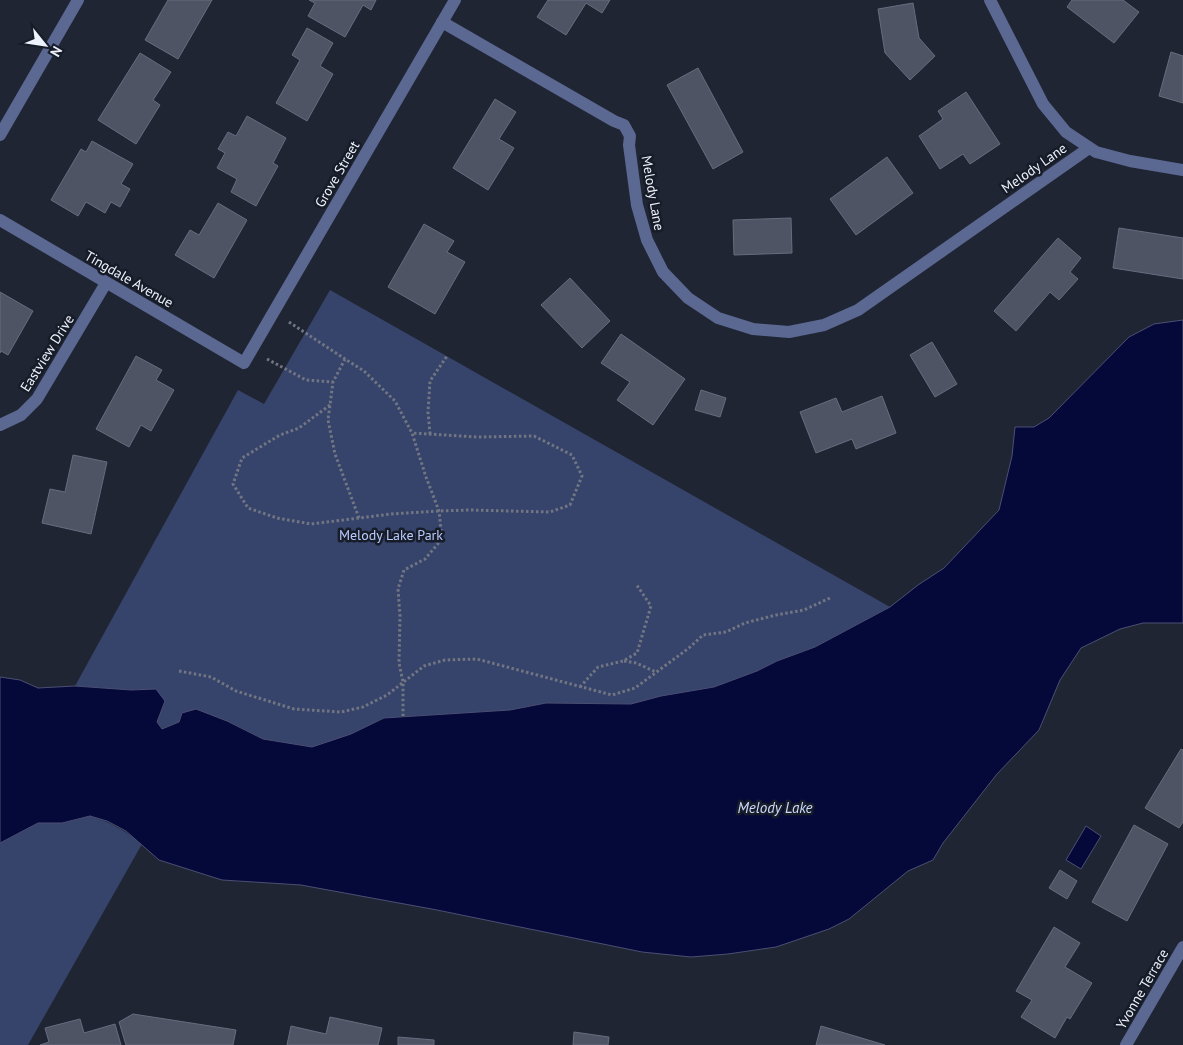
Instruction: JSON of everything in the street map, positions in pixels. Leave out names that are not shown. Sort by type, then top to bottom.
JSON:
[{"type":"street","points":[[0,135],[78,0]]},
{"type":"street","name":"Grove Street","points":[[244,362],[455,0]]},
{"type":"street","points":[[990,0],[1043,104],[1066,132],[1096,152],[1130,162],[1183,170]]},
{"type":"street","name":"Melody Lane","points":[[442,22],[624,125],[630,136],[637,205],[647,240],[663,272],[688,298],[718,318],[753,328],[789,332],[824,325],[858,310],[1089,148]]},
{"type":"street","name":"Tingdale Avenue","points":[[0,220],[244,362]]},
{"type":"street","name":"Eastview Drive","points":[[0,425],[21,415],[37,399],[106,283]]},
{"type":"street","name":"Yvonne Terrace","points":[[1126,1045],[1183,947]]},
{"type":"path","points":[[273,312],[364,371],[395,401],[412,433],[439,511],[442,539],[425,559],[404,570],[398,589],[400,616],[399,663],[403,682],[403,716]]},
{"type":"path","points":[[251,350],[306,380],[333,382]]},
{"type":"path","points":[[430,434],[428,412],[430,380],[447,356]]},
{"type":"path","points":[[345,360],[333,382],[328,420],[335,454],[360,518]]},
{"type":"path","points":[[330,405],[299,428],[280,435],[242,458],[233,484],[248,508],[277,518],[311,524],[391,514],[439,511],[550,512],[570,505],[582,476],[572,455],[534,436],[477,437],[412,433]]},
{"type":"path","points":[[580,687],[598,667],[623,661],[637,653],[651,606],[636,584]]},
{"type":"path","points":[[179,671],[211,677],[236,691],[294,709],[341,712],[363,706],[387,694],[424,666],[445,660],[477,659],[612,695],[635,688],[689,648],[703,635],[726,632],[745,623],[804,610],[830,598]]},
{"type":"path","points":[[623,661],[636,663],[656,672]]},
{"type":"green space","name":"Melody Lake Park","points":[[330,290],[890,607],[815,647],[714,687],[661,696],[631,704],[546,703],[510,710],[384,718],[351,734],[312,747],[263,739],[227,721],[179,722],[162,729],[157,722],[156,689],[131,690],[75,686],[238,390],[264,404]]},
{"type":"green space","points":[[90,816],[118,827],[142,844],[28,1045],[0,1045],[0,843],[38,823],[62,823]]},
{"type":"water","name":"Melody Lake","points":[[1183,320],[1183,623],[1143,623],[1120,629],[1081,648],[1060,680],[1039,730],[997,774],[943,843],[933,860],[908,871],[849,919],[829,929],[776,947],[728,954],[691,957],[642,952],[437,910],[301,885],[222,880],[159,860],[126,831],[107,821],[90,816],[62,823],[38,823],[0,843],[0,677],[20,680],[38,688],[75,686],[131,690],[156,689],[165,701],[157,722],[162,729],[179,722],[182,713],[196,709],[227,721],[263,739],[312,747],[351,734],[384,718],[510,710],[546,703],[631,704],[661,696],[714,687],[815,647],[890,607],[944,568],[999,510],[1012,456],[1015,427],[1034,427],[1049,418],[1129,337],[1154,324]]},
{"type":"water","points":[[1086,826],[1101,836],[1081,869],[1066,860]]},
{"type":"building","points":[[168,0],[212,0],[178,59],[145,40]]},
{"type":"building","points":[[309,0],[376,0],[371,10],[363,5],[345,37],[308,16],[315,3]]},
{"type":"building","points":[[548,0],[610,0],[602,13],[586,3],[566,35],[537,17]]},
{"type":"building","points":[[1072,0],[1123,0],[1139,12],[1114,43],[1067,7]]},
{"type":"building","points":[[913,3],[919,38],[935,56],[910,80],[885,53],[878,9]]},
{"type":"building","points":[[307,28],[333,43],[320,66],[333,74],[307,121],[276,103],[300,60],[292,55]]},
{"type":"building","points":[[1171,52],[1183,56],[1183,103],[1159,96]]},
{"type":"building","points":[[140,53],[171,72],[153,100],[160,105],[136,144],[98,120]]},
{"type":"building","points":[[698,68],[743,152],[713,169],[667,85]]},
{"type":"building","points":[[966,92],[1000,144],[970,164],[963,154],[940,169],[919,136],[943,119],[938,111]]},
{"type":"building","points":[[495,99],[516,112],[499,139],[514,148],[488,190],[453,168]]},
{"type":"building","points":[[247,116],[286,138],[273,163],[278,166],[256,206],[231,192],[237,179],[217,168],[225,153],[218,149],[228,132],[236,136]]},
{"type":"building","points":[[92,141],[133,164],[121,184],[130,189],[120,207],[111,202],[105,213],[86,202],[78,216],[51,200],[81,149],[86,152]]},
{"type":"building","points":[[887,157],[913,193],[856,235],[830,199]]},
{"type":"building","points":[[218,203],[247,220],[214,278],[175,255],[190,230],[199,235]]},
{"type":"building","points":[[791,218],[792,253],[734,255],[733,220]]},
{"type":"building","points":[[424,224],[454,241],[447,252],[465,262],[435,314],[388,287]]},
{"type":"building","points":[[1119,228],[1183,238],[1183,279],[1113,268]]},
{"type":"building","points":[[1058,238],[1081,258],[1070,272],[1078,279],[1059,300],[1050,292],[1016,331],[994,311]]},
{"type":"building","points":[[570,278],[610,321],[582,348],[541,305]]},
{"type":"building","points":[[0,292],[33,311],[8,355],[1,351],[0,353]]},
{"type":"building","points":[[621,334],[685,379],[653,425],[617,400],[630,382],[601,363]]},
{"type":"building","points":[[932,342],[957,384],[935,397],[910,355]]},
{"type":"building","points":[[136,356],[162,370],[156,380],[174,390],[151,431],[141,425],[129,447],[96,429]]},
{"type":"building","points":[[701,390],[726,398],[720,417],[695,410]]},
{"type":"building","points":[[882,396],[896,433],[856,449],[852,439],[816,453],[800,412],[836,398],[842,412]]},
{"type":"building","points":[[73,455],[107,462],[91,534],[42,523],[50,489],[65,492]]},
{"type":"building","points":[[1181,749],[1183,750],[1183,822],[1179,828],[1145,808]]},
{"type":"building","points":[[1134,825],[1168,844],[1127,921],[1092,902]]},
{"type":"building","points":[[1060,870],[1077,881],[1067,899],[1049,888]]},
{"type":"building","points":[[1054,927],[1080,943],[1065,967],[1092,983],[1070,1019],[1067,1017],[1055,1038],[1021,1017],[1032,1000],[1016,991]]},
{"type":"building","points":[[133,1014],[236,1030],[233,1045],[126,1045],[119,1022]]},
{"type":"building","points":[[330,1017],[382,1028],[378,1045],[287,1045],[291,1026],[326,1034]]},
{"type":"building","points":[[80,1019],[84,1033],[115,1024],[121,1045],[40,1045],[49,1042],[45,1028]]},
{"type":"building","points":[[821,1026],[885,1045],[816,1045]]},
{"type":"building","points":[[574,1032],[609,1037],[608,1045],[573,1045]]},
{"type":"building","points":[[398,1037],[434,1040],[434,1045],[398,1045]]}]
